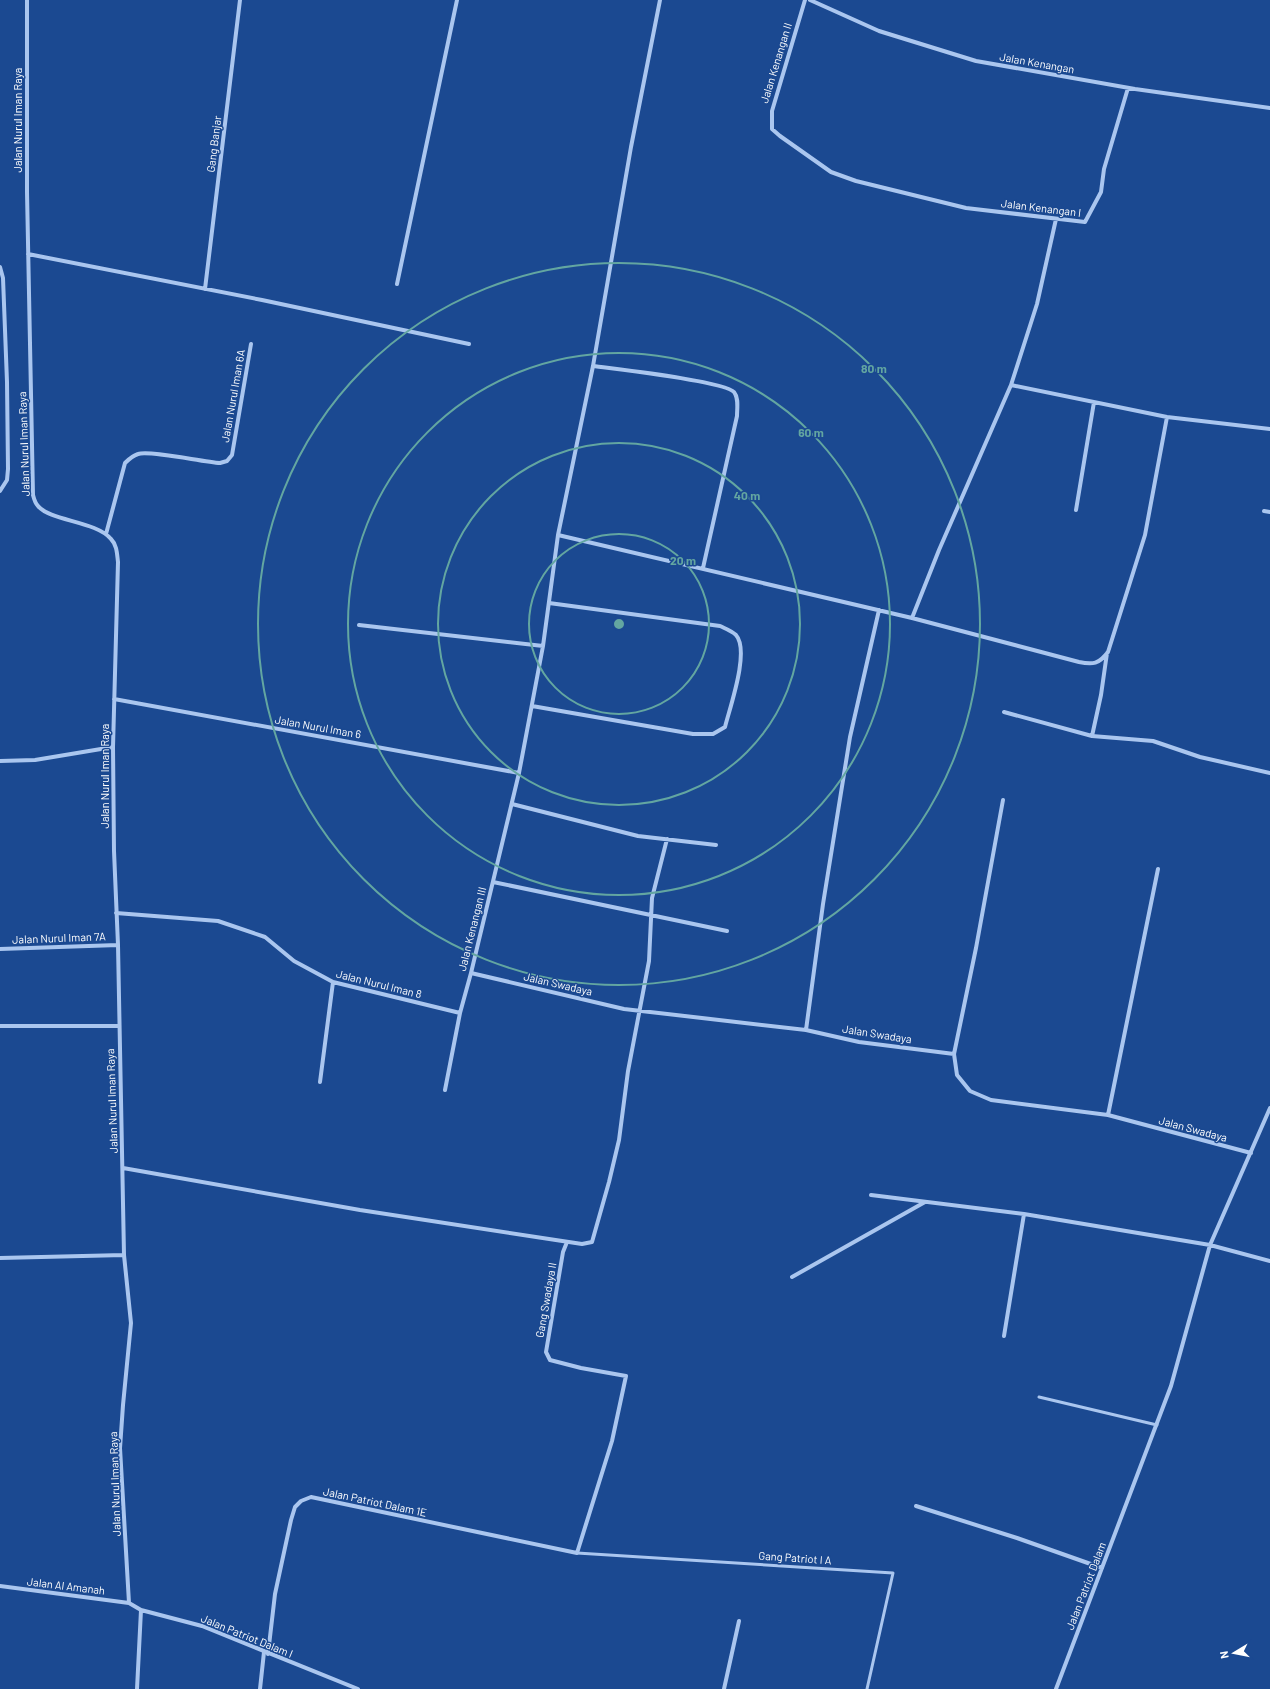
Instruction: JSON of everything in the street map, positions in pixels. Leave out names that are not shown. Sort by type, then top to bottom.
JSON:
[{"type":"street","name":"Jalan Nurul Iman Raya","points":[[27,0],[28,254],[33,495],[35,503],[45,512],[84,524],[106,534],[112,539],[117,549],[118,562],[113,747],[124,1255],[131,1323],[120,1448],[129,1603]]},
{"type":"street","name":"Gang Banjar","points":[[205,289],[240,0]]},
{"type":"street","points":[[397,284],[457,0]]},
{"type":"street","name":"Jalan Kenangan III","points":[[445,1090],[460,1013],[472,972],[519,773],[543,646],[558,535],[593,366],[631,147],[660,0]]},
{"type":"street","name":"Jalan Kenangan II","points":[[805,0],[772,111],[772,129],[831,172],[856,181]]},
{"type":"street","name":"Jalan Kenangan","points":[[810,0],[879,31],[976,61],[1128,88],[1270,108]]},
{"type":"street","name":"Jalan Kenangan I","points":[[856,181],[966,208],[1085,222],[1101,192],[1104,169],[1128,88]]},
{"type":"street","points":[[912,618],[939,550],[1011,385],[1037,304],[1056,219]]},
{"type":"street","points":[[28,254],[469,344]]},
{"type":"street","points":[[0,267],[3,278],[6,342],[8,469],[7,480],[0,491]]},
{"type":"street","name":"Jalan Nurul Iman 6A","points":[[106,534],[125,464],[130,458],[139,453],[220,462],[227,461],[232,455],[251,344]]},
{"type":"street","points":[[593,366],[713,384],[733,391],[737,397],[736,416],[703,568]]},
{"type":"street","points":[[1011,385],[1167,417],[1270,429]]},
{"type":"street","points":[[1076,510],[1094,402]]},
{"type":"street","points":[[1092,736],[1102,695],[1108,652],[1145,536],[1167,417]]},
{"type":"street","points":[[1264,511],[1270,512]]},
{"type":"street","points":[[558,535],[912,618],[1088,664],[1099,662],[1108,652]]},
{"type":"street","points":[[532,706],[693,734],[713,734],[725,727],[741,664],[741,649],[736,635],[720,626],[549,604]]},
{"type":"street","points":[[806,1030],[823,904],[850,737],[879,610]]},
{"type":"street","points":[[359,625],[543,646]]},
{"type":"street","name":"Jalan Nurul Iman 6","points":[[114,699],[519,773]]},
{"type":"street","points":[[1004,712],[1092,736],[1153,741],[1174,750],[1245,769],[1270,773]]},
{"type":"street","points":[[0,761],[35,760],[113,747]]},
{"type":"street","points":[[954,1054],[976,948],[1003,800]]},
{"type":"street","points":[[512,804],[638,836],[716,845]]},
{"type":"street","points":[[123,1168],[360,1210],[567,1242],[582,1244],[592,1242],[614,1162],[649,961],[652,898],[667,839]]},
{"type":"street","points":[[1108,1115],[1158,869]]},
{"type":"street","points":[[493,882],[651,916],[727,930]]},
{"type":"street","name":"Jalan Nurul Iman 8","points":[[116,913],[218,921],[265,937],[294,961],[333,982],[460,1013]]},
{"type":"street","name":"Jalan Nurul Iman 7A","points":[[0,950],[118,945]]},
{"type":"street","name":"Jalan Swadaya","points":[[472,972],[624,1009],[806,1030],[859,1042],[954,1054],[957,1075],[970,1091],[991,1100],[1108,1115],[1251,1153]]},
{"type":"street","points":[[320,1082],[333,982]]},
{"type":"street","points":[[0,1026],[119,1026]]},
{"type":"street","name":"Jalan Patriot Dalam","points":[[1056,1689],[1171,1386],[1210,1245],[1270,1108]]},
{"type":"street","points":[[871,1195],[1024,1214],[1210,1245],[1270,1261]]},
{"type":"street","points":[[792,1277],[925,1202]]},
{"type":"street","points":[[1004,1336],[1024,1214]]},
{"type":"street","name":"Gang Swadaya II","points":[[567,1242],[563,1252],[546,1352],[550,1360],[581,1368],[626,1376],[612,1441],[578,1554]]},
{"type":"street","points":[[0,1258],[124,1255]]},
{"type":"street","name":"Jalan Patriot Dalam 1E","points":[[260,1689],[275,1594],[291,1520],[295,1507],[301,1501],[311,1497],[578,1554]]},
{"type":"street","points":[[916,1506],[1102,1568]]},
{"type":"street","name":"Jalan Al Amanah","points":[[0,1586],[129,1603]]},
{"type":"street","name":"Jalan Patriot Dalam I","points":[[129,1603],[141,1610],[202,1626],[358,1689]]},
{"type":"street","points":[[137,1689],[141,1610]]},
{"type":"street","points":[[724,1689],[739,1621]]},
{"type":"lane","points":[[1039,1397],[1156,1425]]},
{"type":"lane","name":"Gang Patriot I A","points":[[578,1554],[893,1573],[867,1689]]}]
